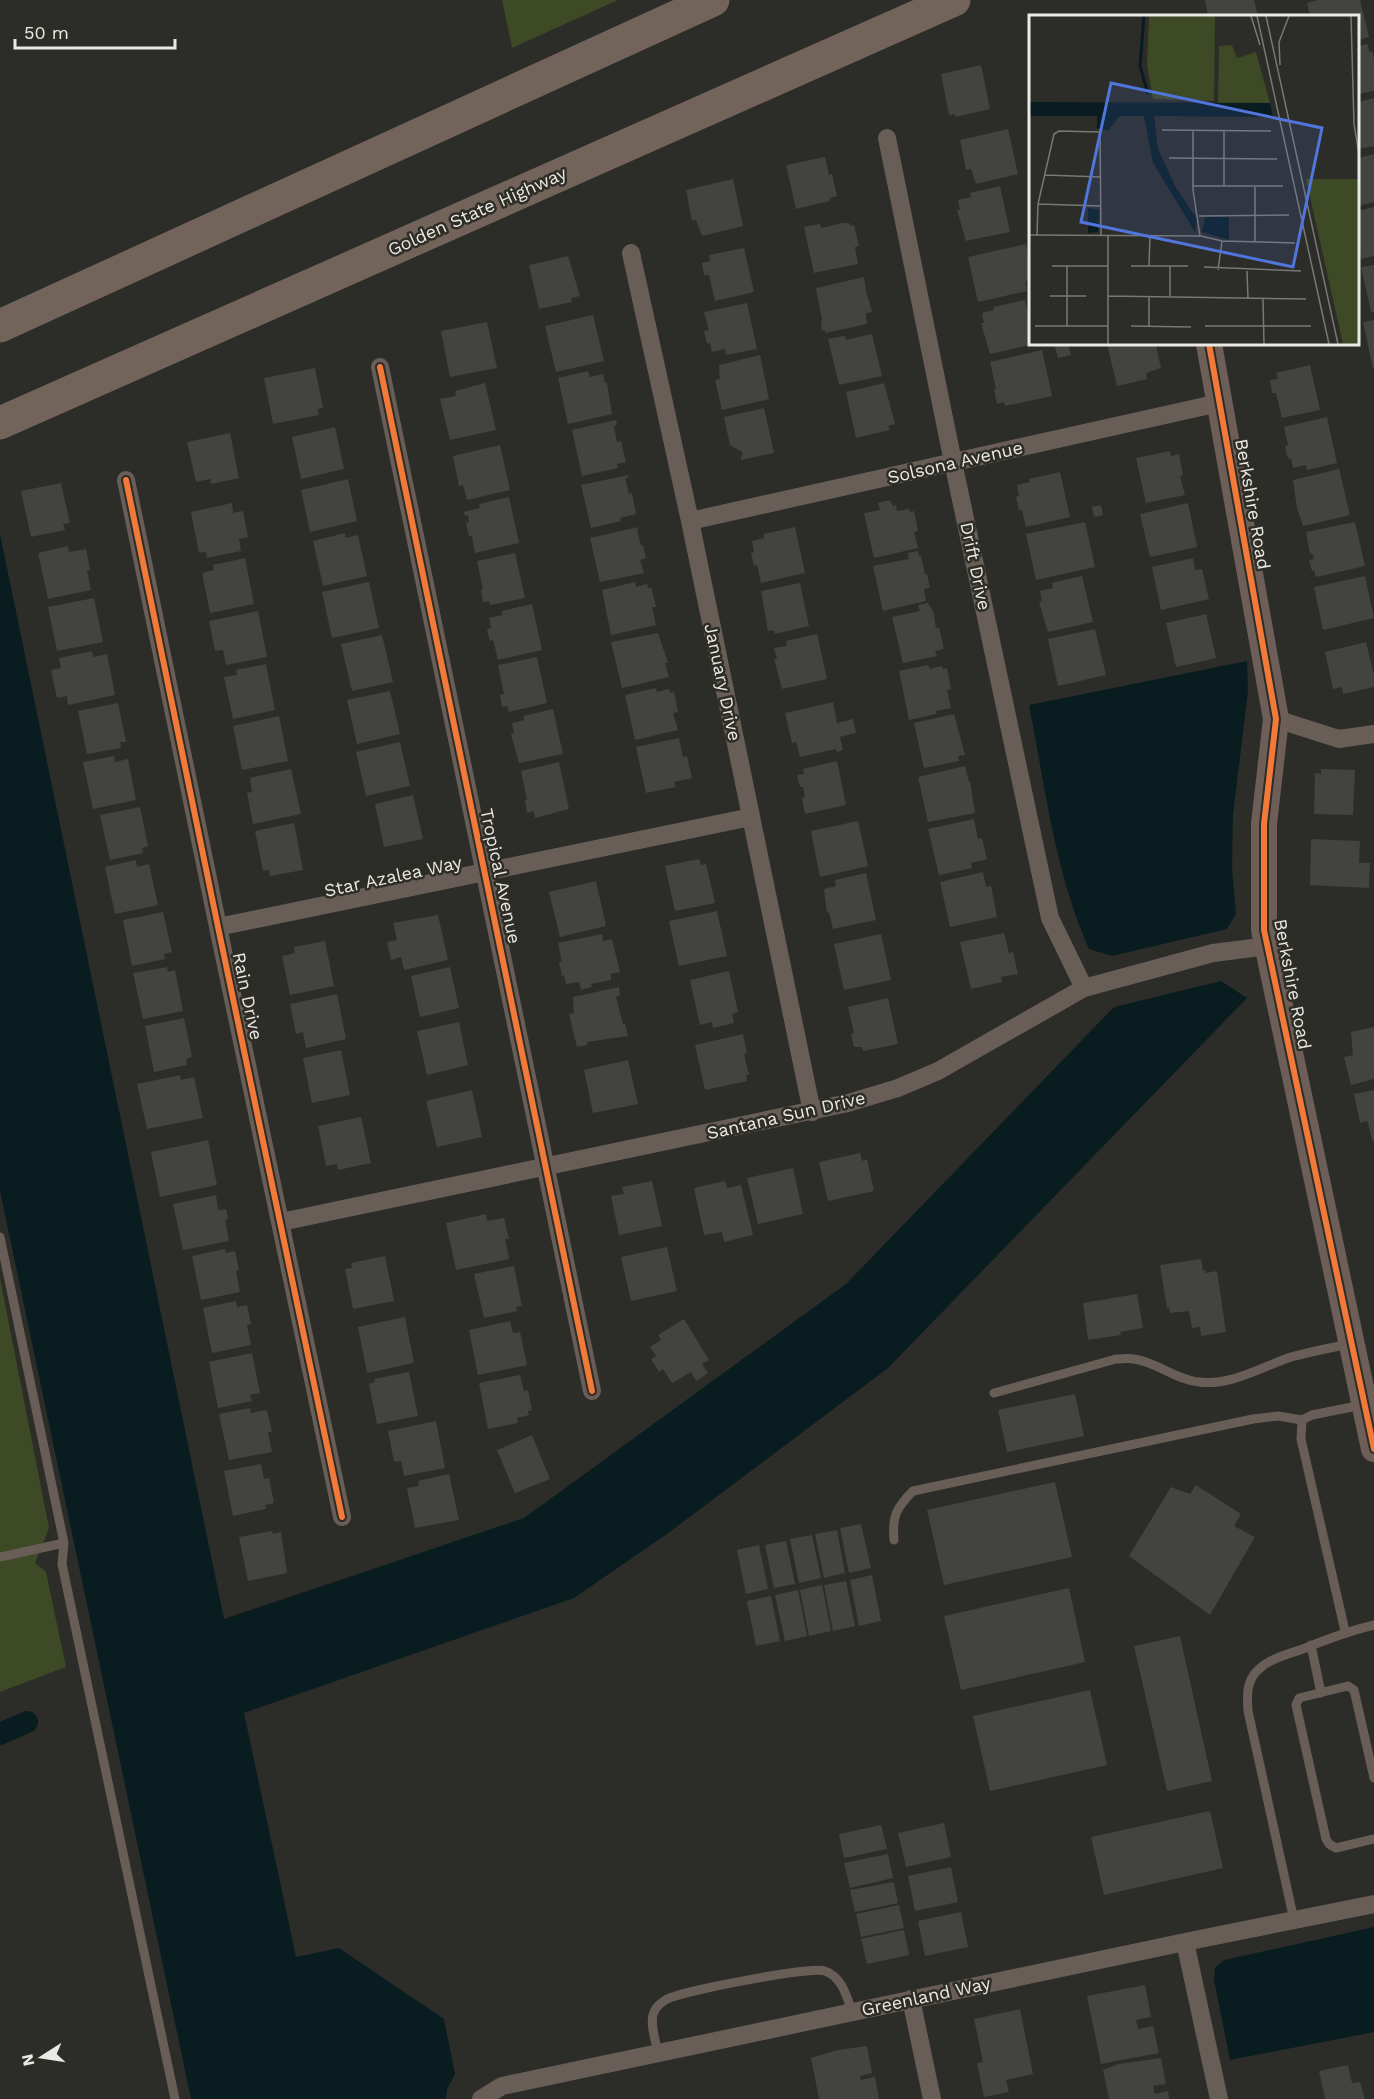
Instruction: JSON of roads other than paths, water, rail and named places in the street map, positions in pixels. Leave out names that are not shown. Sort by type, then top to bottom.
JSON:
[{"type":"highway","points":[[0,326],[713,0]]},
{"type":"highway","name":"Golden State Highway","points":[[0,423],[954,0]]},
{"type":"street","name":"Drift Drive","points":[[887,138],[1050,918],[1084,988]]},
{"type":"street","name":"January Drive","points":[[631,253],[690,521],[812,1112]]},
{"type":"street","name":"Berkshire Road","points":[[1209,345],[1276,718],[1264,824],[1264,930],[1369,1416],[1374,1449]]},
{"type":"street","name":"Tropical Avenue","points":[[380,367],[592,1391]]},
{"type":"street","name":"Solsona Avenue","points":[[690,521],[1220,403]]},
{"type":"street","name":"Rain Drive","points":[[126,480],[342,1517]]},
{"type":"street","points":[[1276,718],[1339,739],[1374,734]]},
{"type":"street","name":"Star Azalea Way","points":[[218,927],[751,817]]},
{"type":"street","name":"Santana Sun Drive","points":[[281,1222],[812,1112],[898,1088],[938,1071],[1084,988],[1213,953],[1268,946]]},
{"type":"street","name":"Greenland Way","points":[[481,2099],[502,2086],[1374,1904]]},
{"type":"street","points":[[1185,1942],[1219,2099]]},
{"type":"street","points":[[911,1999],[932,2099]]},
{"type":"lane","points":[[0,1240],[64,1543],[62,1564],[175,2099]]},
{"type":"lane","points":[[994,1393],[1116,1359],[1134,1359],[1192,1381],[1218,1382],[1291,1358],[1352,1343]]},
{"type":"lane","points":[[894,1540],[893,1524],[896,1511],[913,1491],[1253,1419],[1278,1416],[1302,1420],[1312,1415],[1369,1416]]},
{"type":"lane","points":[[1302,1420],[1301,1439],[1345,1631]]},
{"type":"lane","points":[[0,1557],[64,1543]]},
{"type":"lane","points":[[1294,1920],[1254,1743],[1247,1693],[1250,1682],[1257,1671],[1281,1656],[1345,1631],[1374,1625]]},
{"type":"lane","points":[[1311,1645],[1321,1693]]},
{"type":"lane","points":[[1374,1778],[1354,1690],[1348,1686],[1299,1698],[1296,1705],[1326,1839],[1336,1848],[1374,1839]]},
{"type":"lane","points":[[658,2053],[652,2019],[654,2011],[668,1999],[692,1992],[802,1970],[824,1970],[845,1989],[852,2012]]},
{"type":"water","points":[[0,534],[224,1619],[524,1518],[846,1284],[1114,1007],[1221,981],[1247,998],[888,1368],[667,1534],[574,1598],[244,1713],[296,1957],[339,1948],[444,2019],[455,2074],[447,2089],[446,2099],[191,2099],[0,1191]]},
{"type":"water","points":[[1247,661],[1248,691],[1233,815],[1232,867],[1236,914],[1227,929],[1112,956],[1089,949],[1077,920],[1059,860],[1029,705]]},
{"type":"water","points":[[1374,1927],[1374,2032],[1230,2060],[1214,1980],[1215,1968],[1224,1960]]},
{"type":"waterway","points":[[0,1734],[27,1722]]}]
